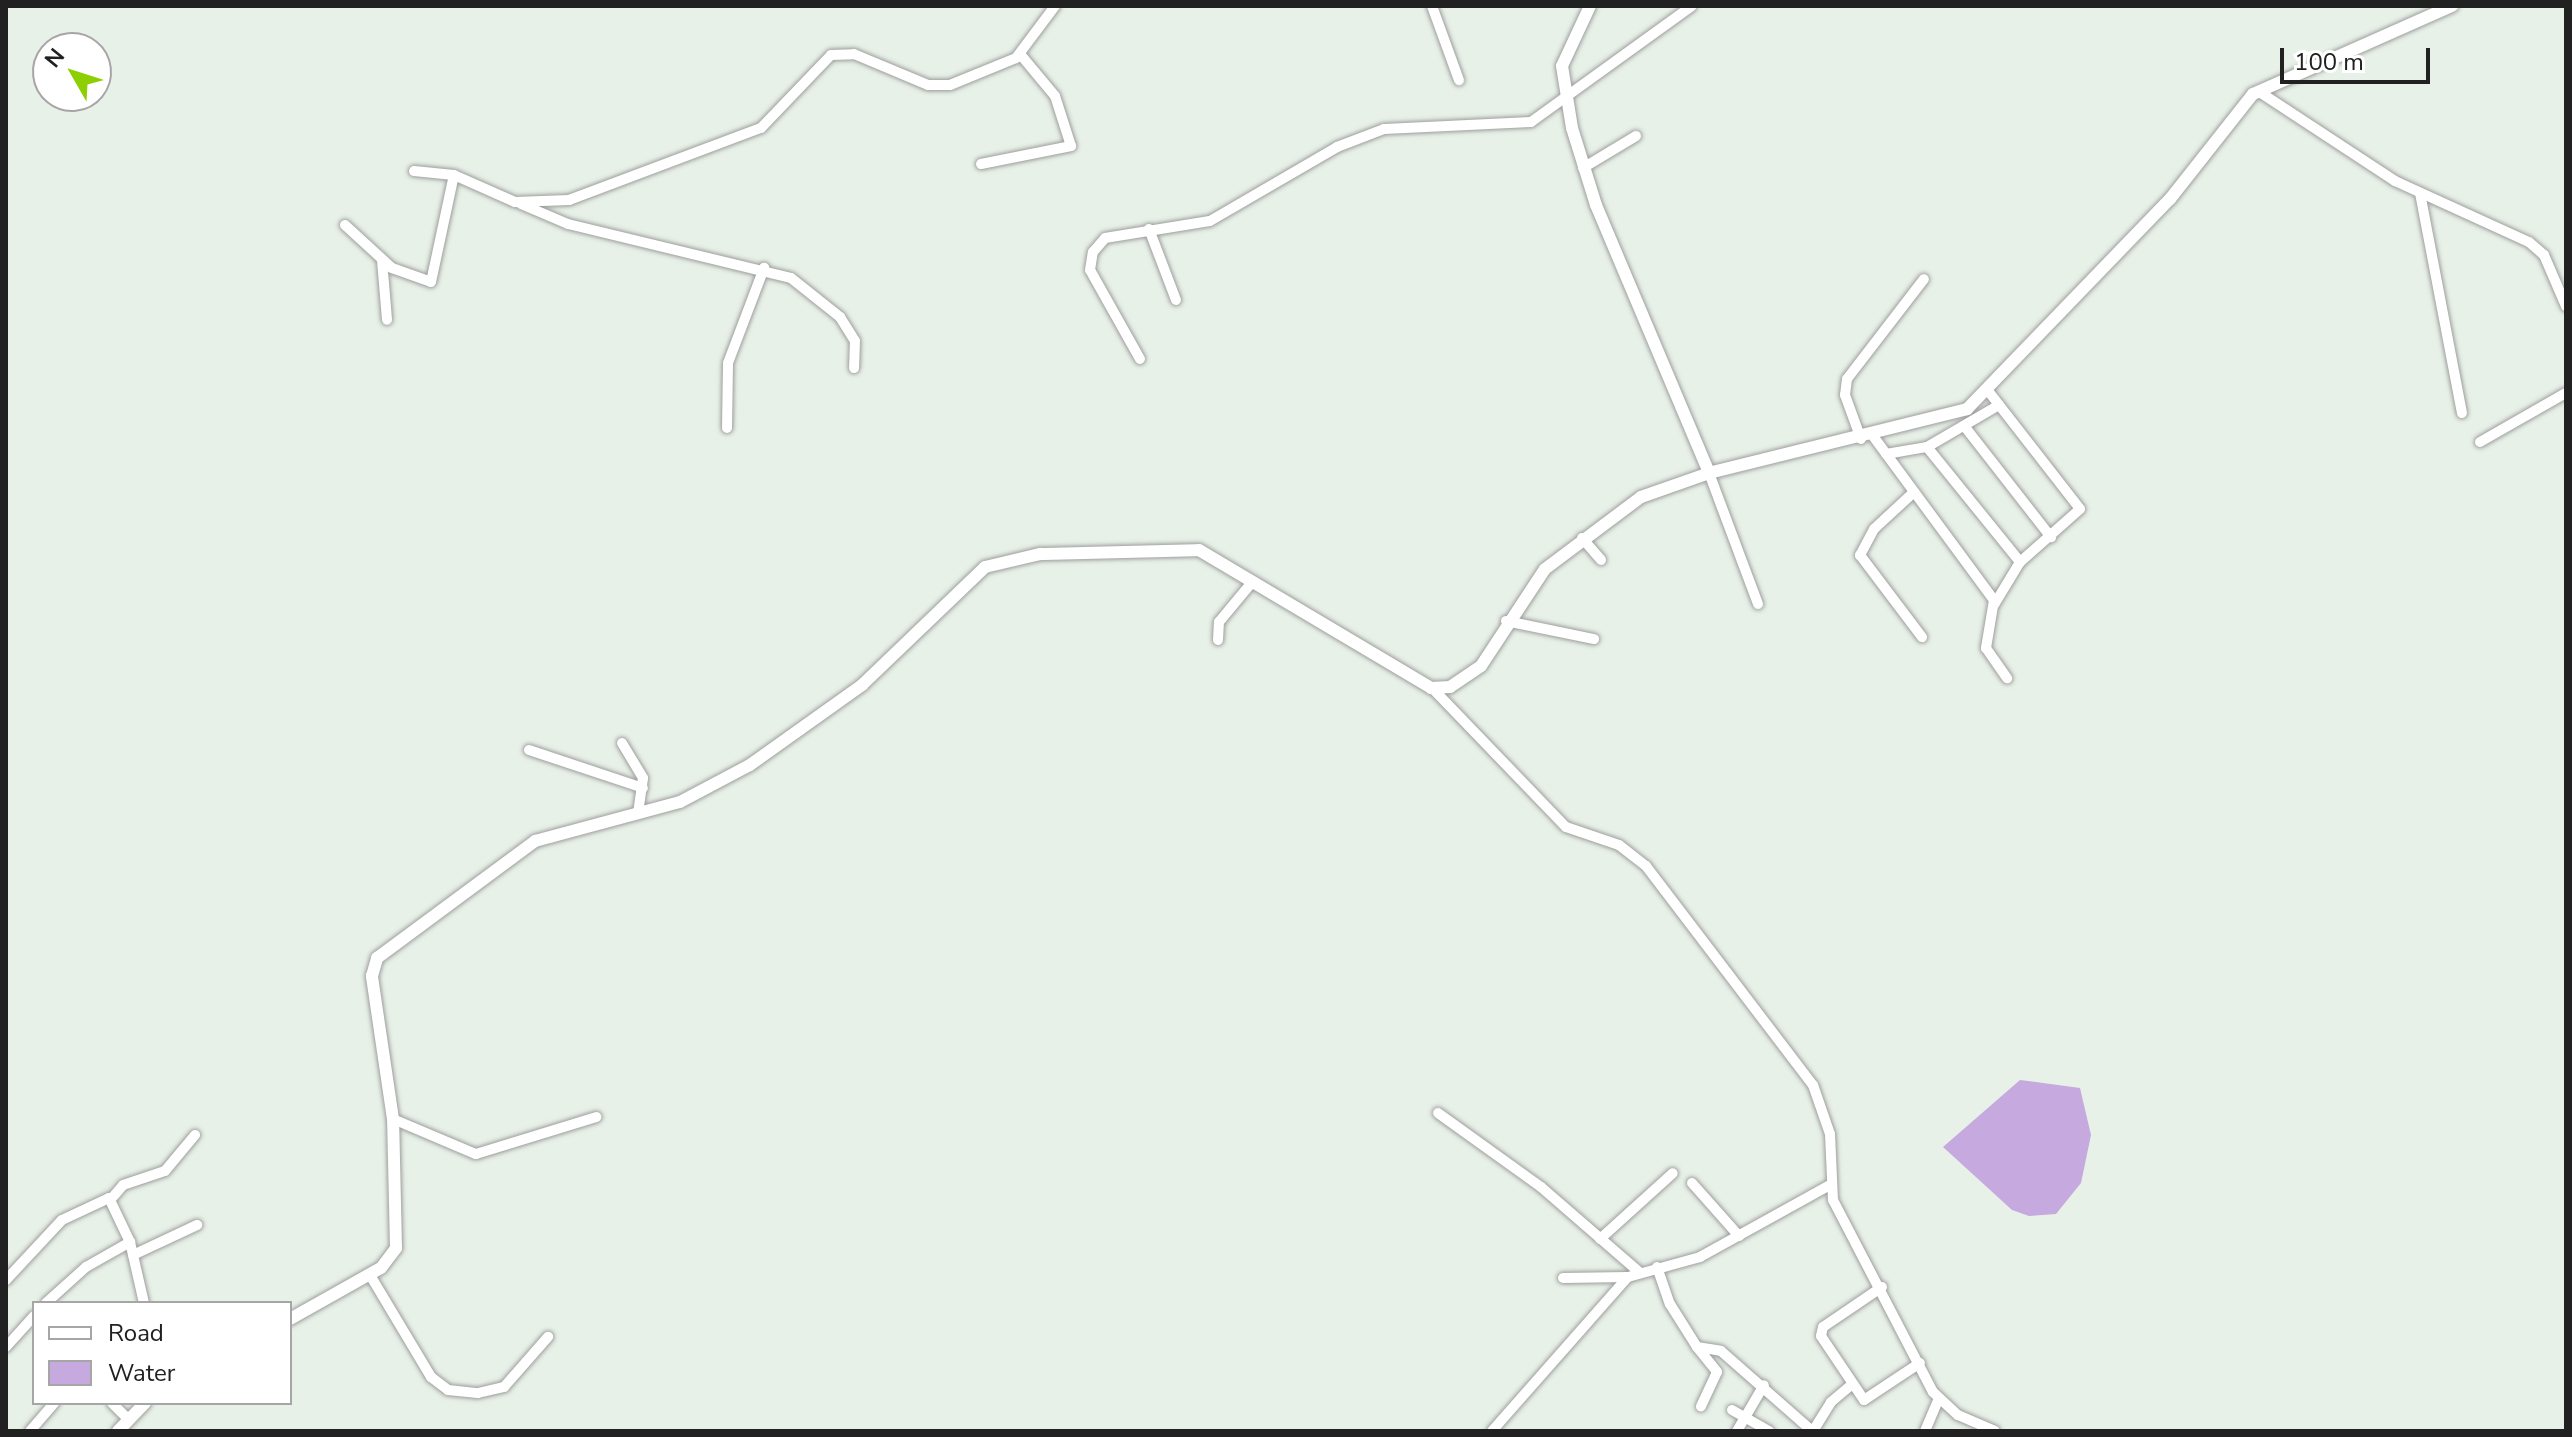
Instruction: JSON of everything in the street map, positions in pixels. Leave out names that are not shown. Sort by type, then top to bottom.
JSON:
[{"type":"street","points":[[515,202],[569,200],[761,128],[831,55],[854,54],[938,87],[1020,54],[1055,6]]},
{"type":"street","points":[[1432,6],[1459,80]]},
{"type":"street","points":[[1590,6],[1564,58],[1567,102],[1583,168],[1709,473],[1758,604]]},
{"type":"street","points":[[1140,359],[1089,263],[1105,238],[1227,214],[1337,147],[1384,129],[1531,122],[1567,102],[1692,6]]},
{"type":"street","points":[[1434,690],[1450,687],[1481,666],[1506,621],[1545,569],[1582,538],[1641,497],[1709,473],[1953,416],[1989,392],[2170,199],[2258,91],[2452,6]]},
{"type":"street","points":[[981,164],[1071,146],[1055,96],[1020,54]]},
{"type":"street","points":[[2258,91],[2420,193],[2529,242],[2544,255],[2566,306]]},
{"type":"street","points":[[1583,168],[1636,136]]},
{"type":"street","points":[[414,171],[454,175],[568,224],[764,268],[801,284],[831,308],[855,341],[854,368]]},
{"type":"street","points":[[345,225],[382,260],[418,281],[435,279],[454,175]]},
{"type":"street","points":[[2420,193],[2462,413]]},
{"type":"street","points":[[1149,229],[1176,300]]},
{"type":"street","points":[[382,260],[387,320]]},
{"type":"street","points":[[727,428],[728,363],[764,268]]},
{"type":"street","points":[[1924,279],[1847,379],[1845,395],[1867,438],[1886,454],[1994,605]]},
{"type":"street","points":[[1989,392],[2079,505],[2051,537],[2020,562],[1994,605],[1986,648],[2007,678]]},
{"type":"street","points":[[2480,442],[2566,393]]},
{"type":"street","points":[[1886,454],[1927,447],[1999,405]]},
{"type":"street","points":[[1965,427],[2051,537]]},
{"type":"street","points":[[1927,447],[2020,562]]},
{"type":"street","points":[[1914,492],[1874,529],[1860,555],[1922,637]]},
{"type":"street","points":[[1582,538],[1601,560]]},
{"type":"street","points":[[292,1318],[370,1275],[393,1255],[398,1239],[393,1119],[372,976],[377,958],[535,841],[638,813],[709,788],[838,705],[970,579],[997,562],[1191,549],[1216,556],[1434,690],[1566,827],[1619,845],[1646,866],[1813,1085],[1830,1134],[1830,1185],[1938,1401],[1995,1431]]},
{"type":"street","points":[[1218,640],[1219,622],[1253,581]]},
{"type":"street","points":[[1506,621],[1594,639]]},
{"type":"street","points":[[622,743],[640,768],[643,788],[638,813]]},
{"type":"street","points":[[529,750],[643,788]]},
{"type":"street","points":[[1438,1113],[1600,1239],[1633,1275]]},
{"type":"street","points":[[393,1119],[476,1154],[596,1117]]},
{"type":"street","points":[[6,1280],[62,1220],[111,1199],[130,1181],[165,1171],[195,1135]]},
{"type":"street","points":[[1600,1239],[1673,1173]]},
{"type":"street","points":[[1692,1183],[1739,1236]]},
{"type":"street","points":[[1563,1278],[1633,1275],[1657,1267],[1683,1264],[1830,1185]]},
{"type":"street","points":[[111,1199],[130,1242],[144,1301]]},
{"type":"street","points":[[133,1255],[197,1225]]},
{"type":"street","points":[[48,1301],[86,1267],[130,1242]]},
{"type":"street","points":[[1657,1267],[1670,1304],[1717,1372],[1701,1407]]},
{"type":"street","points":[[370,1275],[431,1377],[448,1390],[478,1393],[504,1387],[548,1337]]},
{"type":"street","points":[[1492,1431],[1633,1275]]},
{"type":"street","points":[[1882,1287],[1820,1332],[1851,1385],[1864,1400],[1920,1363]]},
{"type":"street","points":[[6,1347],[32,1318]]},
{"type":"street","points":[[1697,1347],[1721,1351],[1764,1385],[1812,1431],[1831,1402],[1851,1385]]},
{"type":"street","points":[[1737,1431],[1764,1385]]},
{"type":"street","points":[[1925,1431],[1938,1401]]},
{"type":"street","points":[[30,1431],[52,1405]]},
{"type":"street","points":[[114,1405],[128,1419]]},
{"type":"street","points":[[118,1431],[143,1405]]},
{"type":"street","points":[[1732,1410],[1769,1431]]},
{"type":"water","points":[[2020,1080],[2080,1088],[2091,1135],[2081,1183],[2056,1214],[2029,1216],[2012,1210],[1943,1147]]}]
